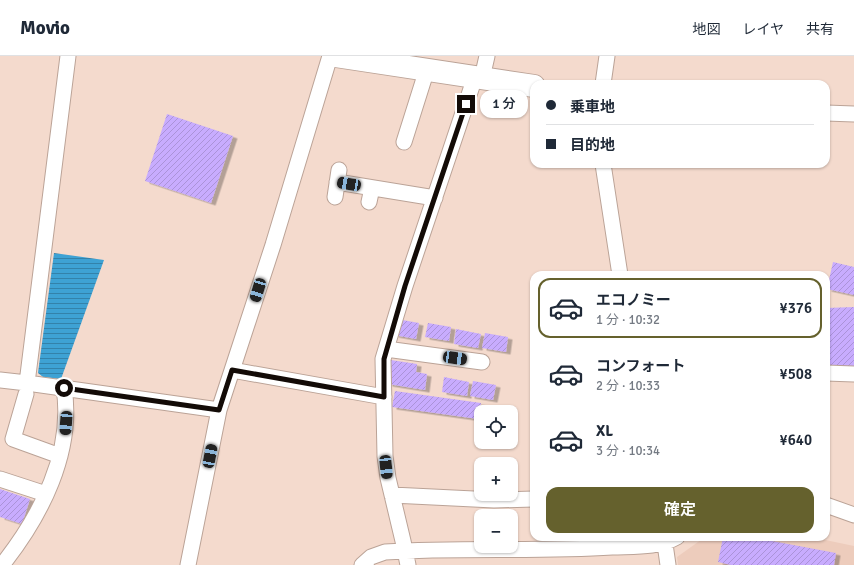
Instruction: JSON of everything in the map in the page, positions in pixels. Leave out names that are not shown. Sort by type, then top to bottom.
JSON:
[{"type":"street","points":[[60,456],[13,439],[27,389],[68,56]]},
{"type":"street","points":[[188,565],[219,410],[330,56]]},
{"type":"street","points":[[336,56],[530,85]]},
{"type":"street","points":[[406,558],[388,478],[385,456],[384,359],[405,286],[478,77],[487,56]]},
{"type":"street","points":[[604,80],[607,56]]},
{"type":"street","points":[[404,142],[427,70]]},
{"type":"street","points":[[830,113],[854,114]]},
{"type":"street","points":[[604,168],[619,271]]},
{"type":"street","points":[[335,197],[338,176],[372,188],[435,198]]},
{"type":"street","points":[[369,202],[372,188]]},
{"type":"street","points":[[386,349],[482,362]]},
{"type":"street","points":[[232,370],[384,397]]},
{"type":"street","points":[[830,373],[854,374]]},
{"type":"street","points":[[0,380],[27,389],[64,388],[219,410]]},
{"type":"street","points":[[2,565],[17,546],[41,505],[60,456],[65,439],[67,407],[64,388]]},
{"type":"street","points":[[0,479],[46,494]]},
{"type":"street","points":[[392,494],[494,500],[530,499]]},
{"type":"street","points":[[830,506],[854,515]]},
{"type":"street","points":[[362,565],[371,557],[385,552],[406,558],[540,543],[583,549],[652,541]]},
{"type":"street","points":[[668,565],[669,541]]},
{"type":"shaded area","points":[[699,541],[830,541],[854,546],[854,565],[678,565],[677,557]]},
{"type":"water","points":[[54,253],[104,260],[61,379],[43,377],[38,373]]},
{"type":"building","points":[[167,114],[233,136],[211,203],[145,181]]},
{"type":"building","points":[[833,262],[854,267],[854,295],[830,290],[830,276]]},
{"type":"building","points":[[854,307],[854,368],[830,368],[830,308]]},
{"type":"building","points":[[397,319],[419,323],[416,339],[394,335]]},
{"type":"building","points":[[428,323],[451,327],[449,341],[425,337]]},
{"type":"building","points":[[456,329],[481,334],[478,348],[454,344]]},
{"type":"building","points":[[485,333],[508,337],[506,352],[482,348]]},
{"type":"building","points":[[391,360],[417,364],[416,372],[427,374],[425,390],[388,384]]},
{"type":"building","points":[[444,377],[469,382],[467,396],[442,392]]},
{"type":"building","points":[[473,381],[496,385],[493,400],[470,396]]},
{"type":"building","points":[[395,391],[481,403],[481,405],[474,405],[474,418],[392,407]]},
{"type":"building","points":[[0,489],[30,499],[22,524],[0,517]]},
{"type":"building","points":[[722,541],[772,541],[836,553],[834,565],[731,565],[718,562]]},
{"type":"route","points":[[64,388],[219,410],[232,370],[384,397],[384,359],[405,286],[466,104]]}]
